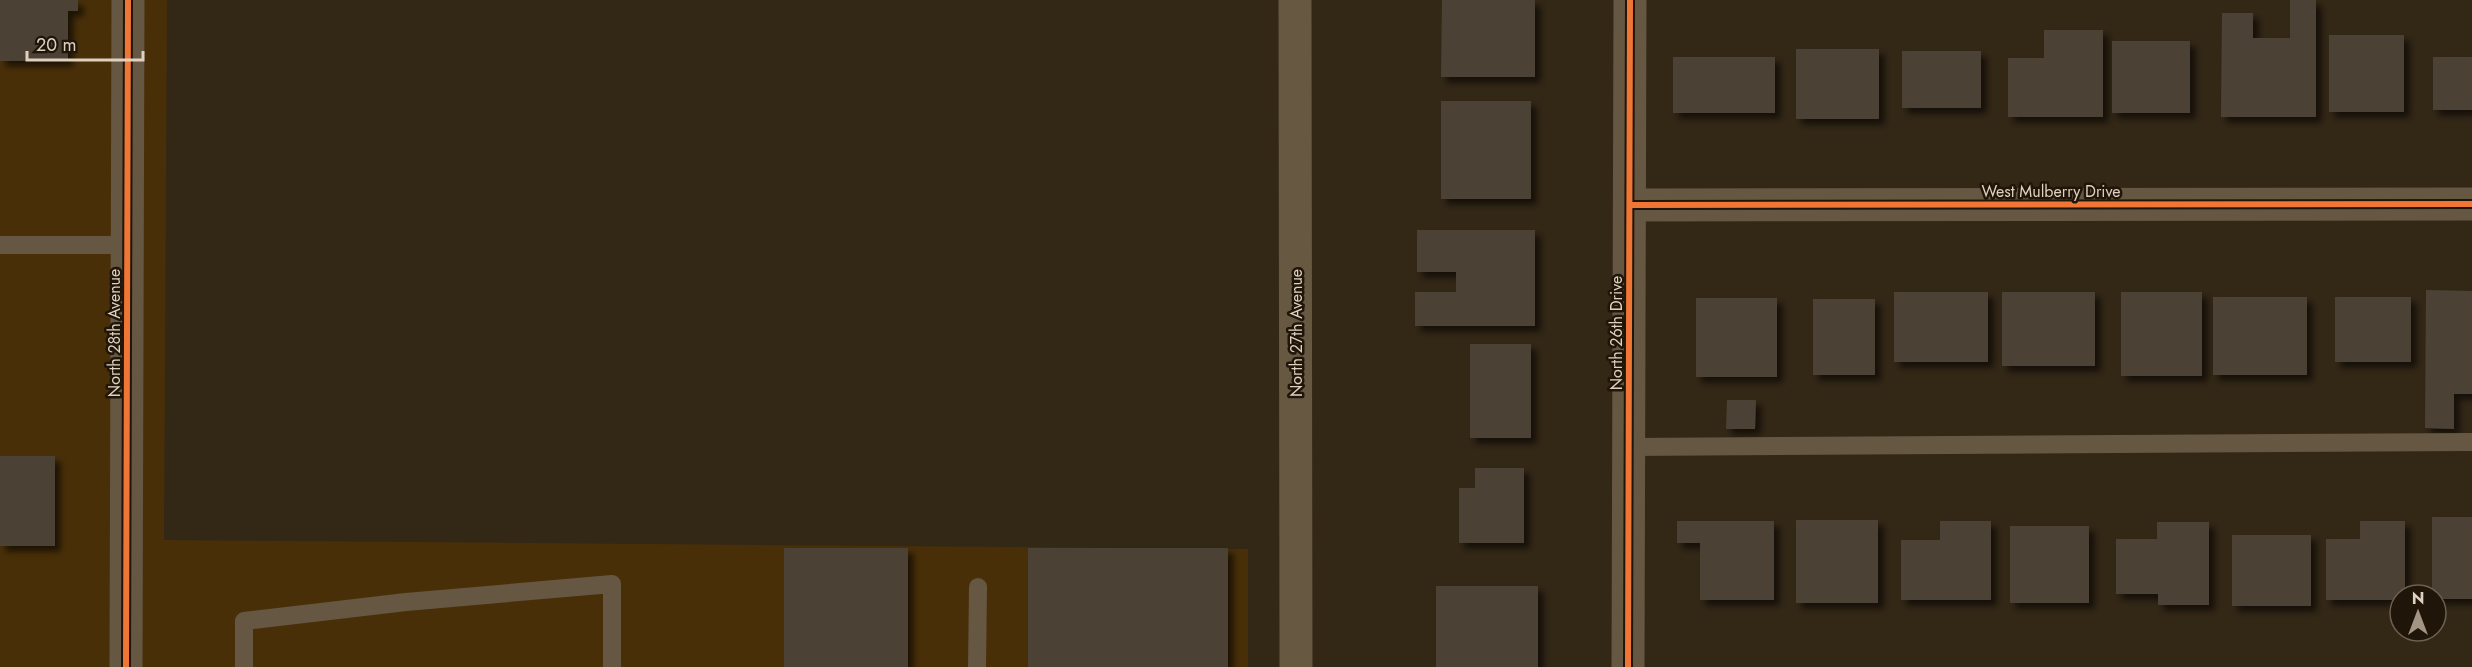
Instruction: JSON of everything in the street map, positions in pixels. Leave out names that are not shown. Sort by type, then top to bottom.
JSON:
[{"type":"main road","name":"North 27th Avenue","points":[[1295,0],[1296,667]]},
{"type":"street","name":"North 28th Avenue","points":[[126,667],[128,0]]},
{"type":"street","name":"North 26th Drive","points":[[1628,667],[1630,0]]},
{"type":"street","name":"West Mulberry Drive","points":[[1630,205],[2472,204]]},
{"type":"lane","points":[[0,245],[127,245]]},
{"type":"lane","points":[[1629,447],[2472,442]]},
{"type":"lane","points":[[244,667],[244,621],[406,602],[612,584],[612,667]]},
{"type":"lane","points":[[977,667],[978,587]]},
{"type":"shaded area","points":[[0,0],[167,0],[164,540],[1248,549],[1248,667],[0,667]]},
{"type":"building","points":[[0,0],[78,0],[78,11],[68,11],[68,61],[0,61]]},
{"type":"building","points":[[1442,0],[1535,0],[1535,77],[1441,77]]},
{"type":"building","points":[[2290,0],[2316,0],[2316,117],[2221,117],[2222,13],[2253,13],[2253,38],[2290,38]]},
{"type":"building","points":[[2044,30],[2103,30],[2103,117],[2008,117],[2008,58],[2044,58]]},
{"type":"building","points":[[2329,35],[2404,35],[2404,112],[2329,112]]},
{"type":"building","points":[[2112,41],[2190,41],[2190,113],[2112,113]]},
{"type":"building","points":[[1796,49],[1879,49],[1879,119],[1796,119]]},
{"type":"building","points":[[1902,51],[1981,51],[1981,108],[1902,108]]},
{"type":"building","points":[[1673,57],[1775,57],[1775,113],[1673,113]]},
{"type":"building","points":[[2433,57],[2472,57],[2472,110],[2433,110]]},
{"type":"building","points":[[1441,101],[1531,101],[1531,199],[1441,199]]},
{"type":"building","points":[[1417,230],[1535,230],[1535,326],[1415,326],[1415,292],[1456,292],[1456,272],[1417,272]]},
{"type":"building","points":[[2426,290],[2472,291],[2472,394],[2454,394],[2454,429],[2425,428]]},
{"type":"building","points":[[1894,292],[1988,292],[1988,362],[1894,362]]},
{"type":"building","points":[[2002,292],[2095,292],[2095,366],[2002,366]]},
{"type":"building","points":[[2121,292],[2202,292],[2202,376],[2121,376]]},
{"type":"building","points":[[2213,297],[2307,297],[2307,375],[2213,375]]},
{"type":"building","points":[[2335,297],[2411,297],[2411,362],[2335,362]]},
{"type":"building","points":[[1696,298],[1777,298],[1777,377],[1696,377]]},
{"type":"building","points":[[1813,299],[1875,299],[1875,375],[1813,375]]},
{"type":"building","points":[[1470,344],[1531,344],[1531,438],[1470,438]]},
{"type":"building","points":[[1727,400],[1756,400],[1755,429],[1726,429]]},
{"type":"building","points":[[0,456],[55,456],[55,546],[0,546]]},
{"type":"building","points":[[1475,468],[1524,468],[1524,543],[1459,543],[1459,488],[1475,488]]},
{"type":"building","points":[[2432,517],[2472,517],[2472,599],[2448,599],[2448,583],[2432,583]]},
{"type":"building","points":[[1796,520],[1878,520],[1878,603],[1796,603]]},
{"type":"building","points":[[1677,521],[1774,521],[1774,600],[1700,600],[1700,543],[1677,543]]},
{"type":"building","points":[[1940,521],[1991,521],[1991,600],[1901,600],[1901,540],[1940,540]]},
{"type":"building","points":[[2360,521],[2405,521],[2405,583],[2388,583],[2388,600],[2326,600],[2326,539],[2360,539]]},
{"type":"building","points":[[2157,522],[2209,522],[2209,605],[2158,605],[2158,594],[2116,594],[2116,539],[2157,539]]},
{"type":"building","points":[[2010,526],[2089,526],[2089,603],[2010,603]]},
{"type":"building","points":[[2232,535],[2311,535],[2311,606],[2232,606]]},
{"type":"building","points":[[784,548],[908,548],[908,667],[784,667]]},
{"type":"building","points":[[1028,548],[1228,548],[1228,667],[1028,667]]},
{"type":"building","points":[[1436,586],[1538,586],[1538,667],[1436,667]]},
{"type":"cycle path","points":[[126,667],[128,0]]},
{"type":"cycle path","points":[[1628,667],[1630,0]]},
{"type":"cycle path","points":[[1630,205],[2472,204]]}]
